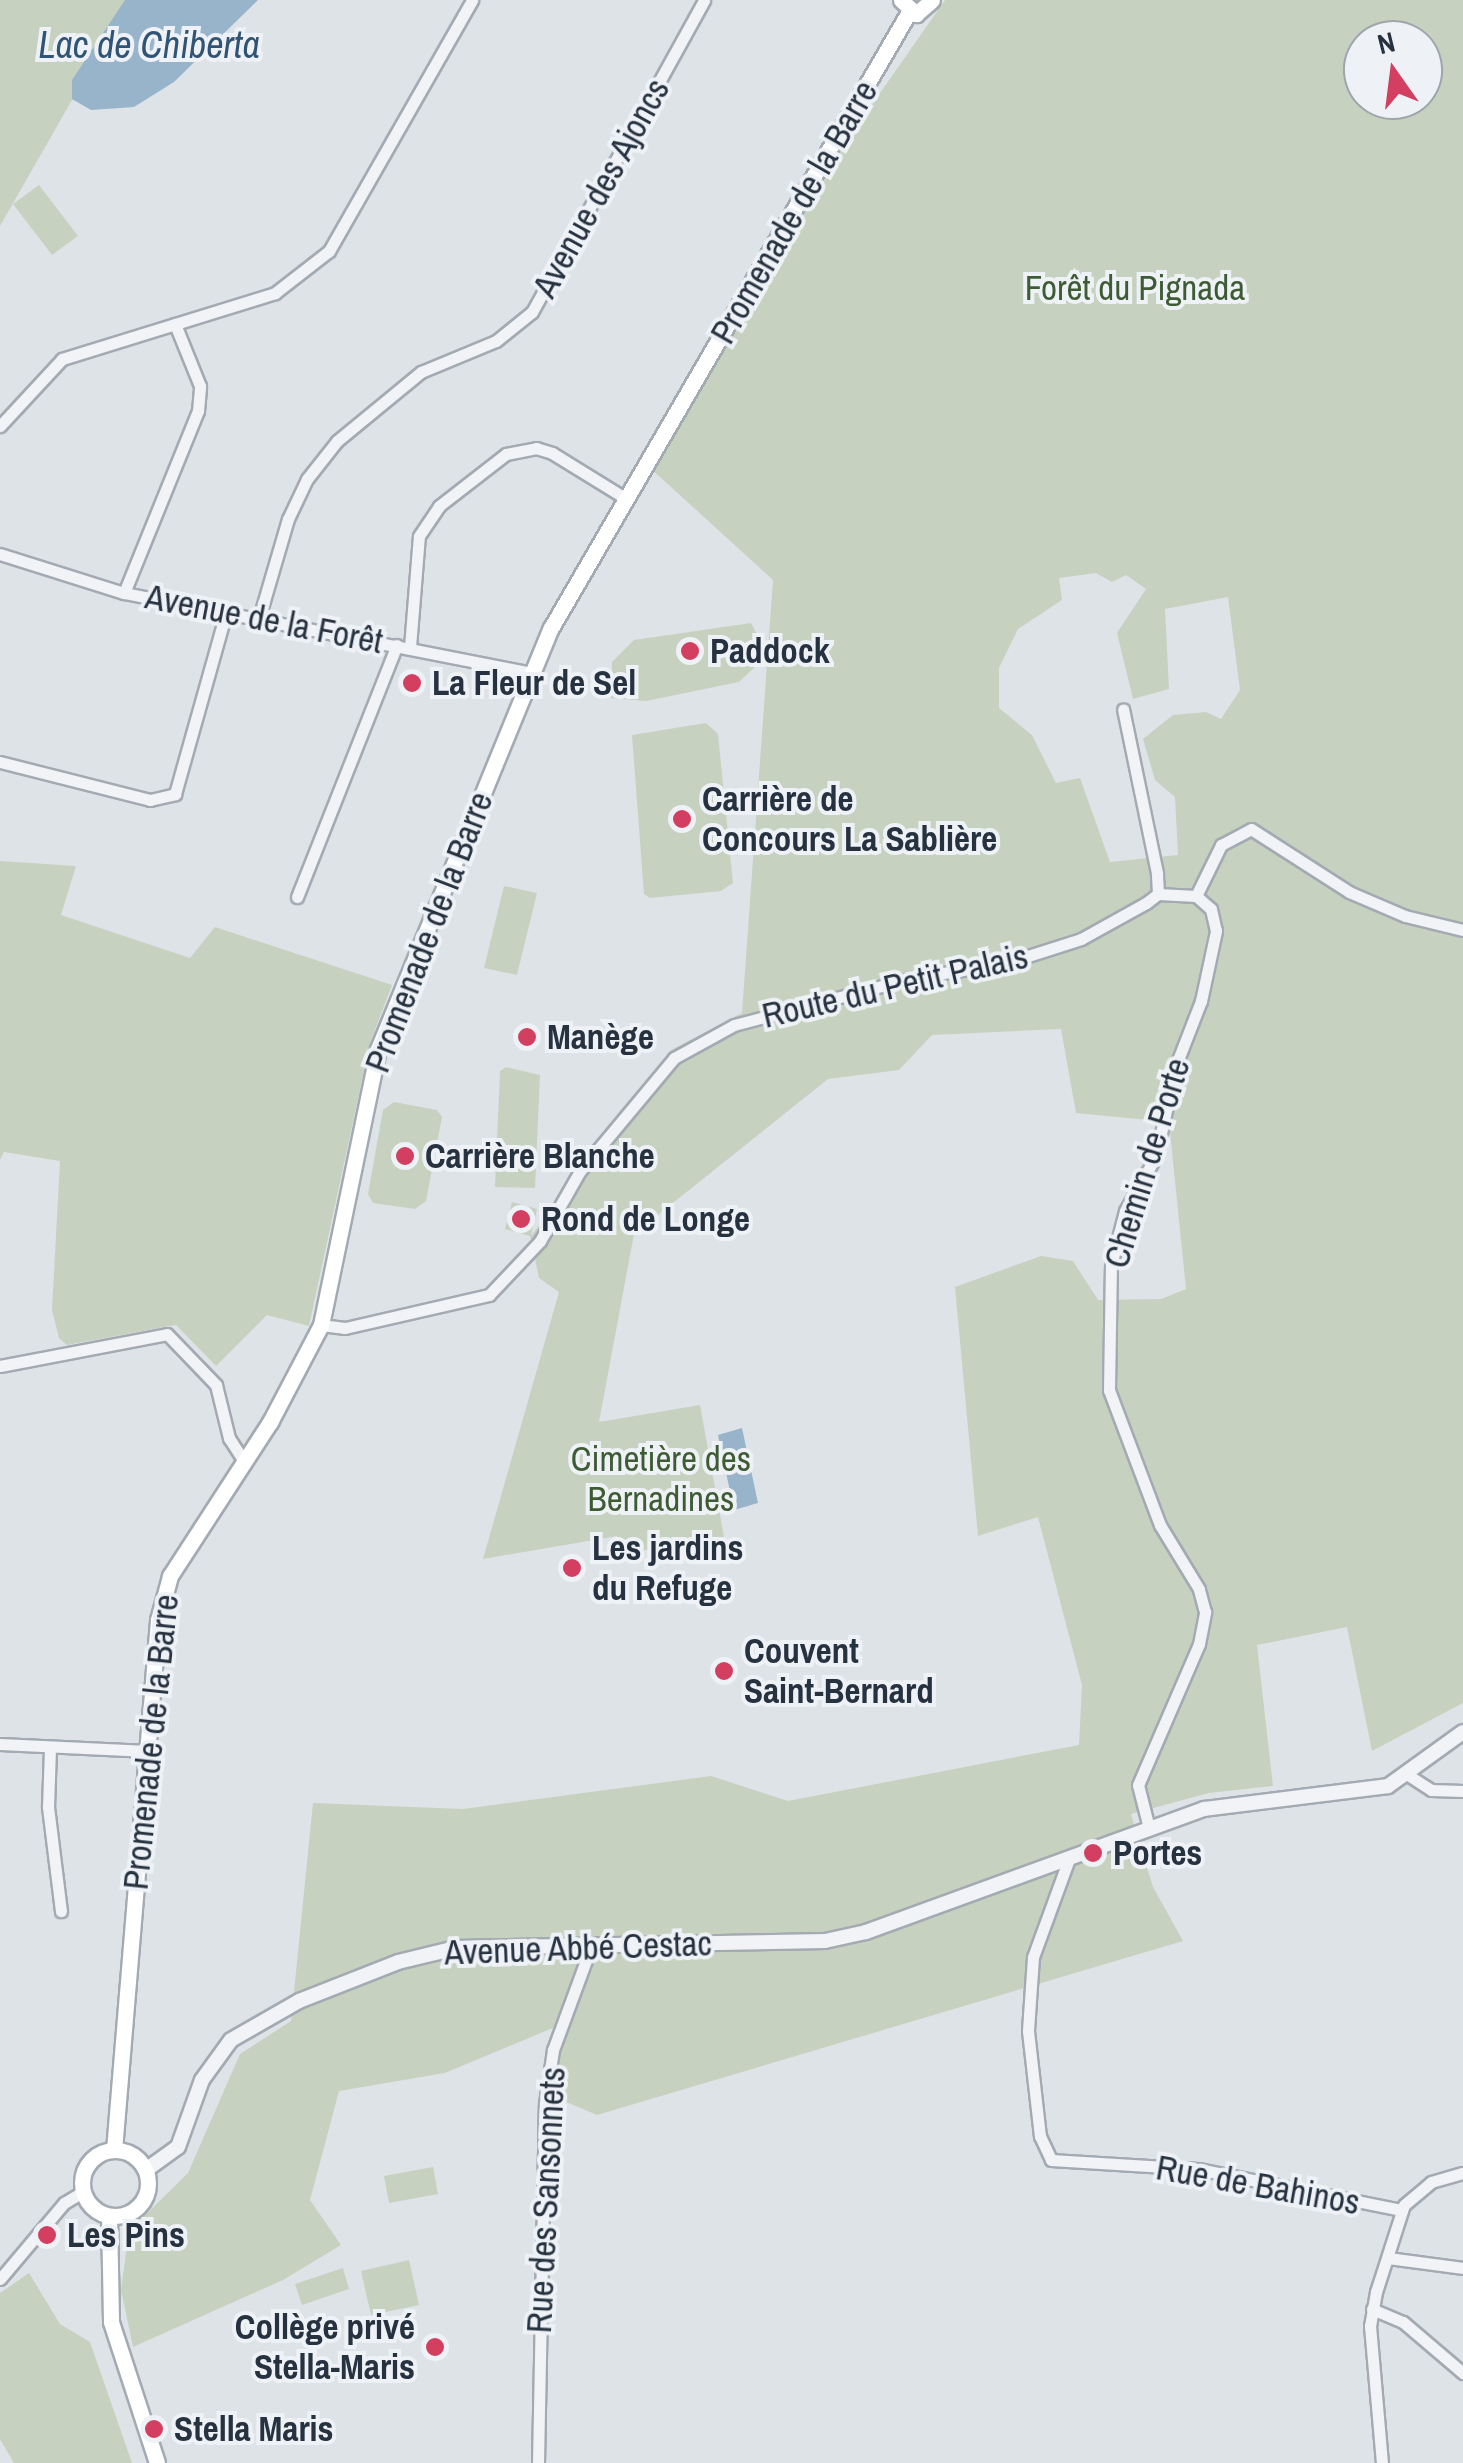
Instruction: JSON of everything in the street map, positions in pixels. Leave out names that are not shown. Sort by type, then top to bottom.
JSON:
[{"type":"main road","points":[[905,6],[923,12],[932,0]]},
{"type":"main road","name":"Promenade de la Barre","points":[[114,2150],[163,1596],[192,1537],[244,1461],[321,1325],[378,1050],[530,674],[625,498],[905,6]]},
{"type":"main road","points":[[114,2150],[133,2155],[146,2170],[144,2200],[129,2213],[109,2216],[92,2208],[82,2192],[88,2163],[114,2150]]},
{"type":"main road","points":[[109,2216],[111,2322],[156,2463]]},
{"type":"street","points":[[0,426],[62,359],[274,293],[329,250],[472,0]]},
{"type":"street","name":"Avenue des Ajoncs","points":[[259,618],[288,519],[307,479],[392,393],[421,372],[496,341],[532,312],[704,0]]},
{"type":"street","points":[[124,593],[198,411],[200,386],[174,324]]},
{"type":"street","points":[[297,897],[404,646],[420,536],[439,506],[506,454],[536,448],[552,453],[625,498]]},
{"type":"street","name":"Avenue de la Forêt","points":[[0,554],[124,593],[530,674]]},
{"type":"street","points":[[0,762],[150,800],[175,794],[226,612]]},
{"type":"street","points":[[1123,709],[1158,894],[1196,896],[1221,846],[1251,828],[1349,892],[1405,916],[1463,930]]},
{"type":"street","name":"Route du Petit Palais","points":[[321,1325],[346,1328],[489,1295],[540,1240],[580,1172],[674,1058],[734,1025],[912,978],[1006,963],[1082,938],[1158,894]]},
{"type":"street","name":"Chemin de Porte","points":[[1149,1828],[1138,1785],[1199,1644],[1204,1612],[1199,1589],[1160,1525],[1109,1390],[1111,1266],[1125,1211],[1156,1156],[1176,1065],[1201,1001],[1216,931],[1212,909],[1196,896]]},
{"type":"street","points":[[0,1366],[167,1334],[216,1384],[230,1438],[244,1461]]},
{"type":"street","name":"Avenue Abbé Cestac","points":[[146,2170],[178,2147],[213,2059],[264,2018],[437,1950],[826,1941],[866,1932],[1089,1849],[1225,1804],[1360,1794],[1408,1775],[1463,1732]]},
{"type":"street","points":[[0,1744],[148,1750]]},
{"type":"street","points":[[50,1748],[48,1806],[61,1910]]},
{"type":"street","points":[[1408,1775],[1431,1790],[1463,1791]]},
{"type":"street","name":"Rue de Bahinos","points":[[1070,1856],[1046,1911],[1030,1994],[1038,2118],[1051,2160],[1198,2169],[1402,2210],[1372,2309],[1374,2419],[1382,2463]]},
{"type":"street","name":"Rue des Sansonnets","points":[[538,2463],[545,2103],[553,2050],[588,1968],[592,1944]]},
{"type":"street","points":[[1402,2210],[1432,2182],[1463,2173]]},
{"type":"street","points":[[0,2279],[58,2208],[82,2192]]},
{"type":"street","points":[[1388,2258],[1463,2268]]},
{"type":"street","points":[[1372,2309],[1403,2322],[1463,2373]]},
{"type":"green space","points":[[0,0],[249,0],[128,103],[72,100],[0,226]]},
{"type":"green space","name":"Forêt du Pignada","points":[[945,0],[1463,0],[1463,1703],[1372,1751],[1347,1627],[1257,1645],[1273,1786],[1209,1793],[1131,1814],[1153,1887],[1183,1941],[597,2115],[550,2095],[567,2022],[445,2073],[339,2091],[310,2200],[341,2245],[283,2280],[133,2347],[121,2290],[129,2231],[188,2173],[240,2054],[291,2021],[313,1803],[463,1809],[711,1776],[788,1801],[1079,1745],[1082,1685],[1038,1517],[978,1536],[955,1287],[1041,1256],[1073,1261],[1098,1300],[1161,1299],[1186,1289],[1169,1122],[1076,1113],[1061,1029],[932,1035],[899,1070],[828,1079],[634,1234],[599,1422],[700,1405],[724,1537],[621,1554],[617,1536],[483,1559],[559,1292],[539,1278],[530,1236],[505,1229],[512,1202],[537,1209],[531,1236],[671,1050],[742,1013],[773,580],[649,467],[778,239]],"holes":[[[1096,573],[1112,582],[1126,575],[1146,589],[1117,633],[1133,699],[1169,689],[1165,609],[1228,597],[1240,690],[1221,719],[1206,712],[1173,715],[1143,739],[1155,780],[1175,797],[1178,855],[1110,862],[1080,778],[1056,783],[1032,735],[999,708],[999,668],[1018,629],[1062,600],[1059,578]]]},
{"type":"green space","points":[[39,185],[78,236],[52,255],[13,204]]},
{"type":"green space","name":"Paddock","points":[[751,623],[759,638],[756,666],[739,682],[646,701],[611,698],[612,662],[634,640]]},
{"type":"green space","name":"Carrière de Concours La Sablière","points":[[706,723],[718,734],[733,883],[721,891],[650,898],[644,894],[632,735]]},
{"type":"green space","points":[[0,861],[76,866],[61,915],[190,958],[215,927],[392,985],[370,1043],[309,1326],[267,1315],[216,1366],[176,1325],[67,1345],[59,1338],[52,1310],[60,1161],[4,1152],[0,1160]]},
{"type":"green space","points":[[504,886],[537,893],[517,975],[484,968]]},
{"type":"green space","points":[[506,1067],[540,1075],[535,1188],[495,1187],[500,1071]]},
{"type":"green space","name":"Carrière Blanche","points":[[394,1102],[437,1110],[442,1117],[426,1201],[415,1209],[373,1203],[368,1194],[383,1110]]},
{"type":"green space","points":[[433,2167],[438,2194],[389,2203],[384,2176]]},
{"type":"green space","points":[[409,2260],[419,2305],[371,2315],[361,2271]]},
{"type":"green space","points":[[343,2268],[349,2289],[302,2305],[295,2284]]},
{"type":"green space","points":[[29,2273],[60,2324],[90,2342],[132,2463],[14,2463],[0,2439],[0,2293]]},
{"type":"water","name":"Lac de Chiberta","points":[[125,0],[258,0],[174,82],[134,107],[91,110],[72,99],[72,80]]},
{"type":"water","points":[[742,1428],[758,1503],[734,1510],[718,1435]]},
{"type":"place","name":"Paddock","points":[[690,651]]},
{"type":"place","name":"La Fleur de Sel","points":[[412,683]]},
{"type":"place","name":"Carrière de Concours La Sablière","points":[[682,819]]},
{"type":"place","name":"Manège","points":[[527,1037]]},
{"type":"place","name":"Carrière Blanche","points":[[405,1156]]},
{"type":"place","name":"Rond de Longe","points":[[521,1219]]},
{"type":"place","name":"Les jardins du Refuge","points":[[572,1568]]},
{"type":"place","name":"Couvent Saint-Bernard","points":[[724,1671]]},
{"type":"place","name":"Portes","points":[[1093,1853]]},
{"type":"place","name":"Les Pins","points":[[47,2235]]},
{"type":"place","name":"Collège privé Stella-Maris","points":[[435,2347]]},
{"type":"place","name":"Stella Maris","points":[[154,2429]]},
{"type":"park label","name":"Cimetière des Bernadines","points":[[661,1479]]}]
